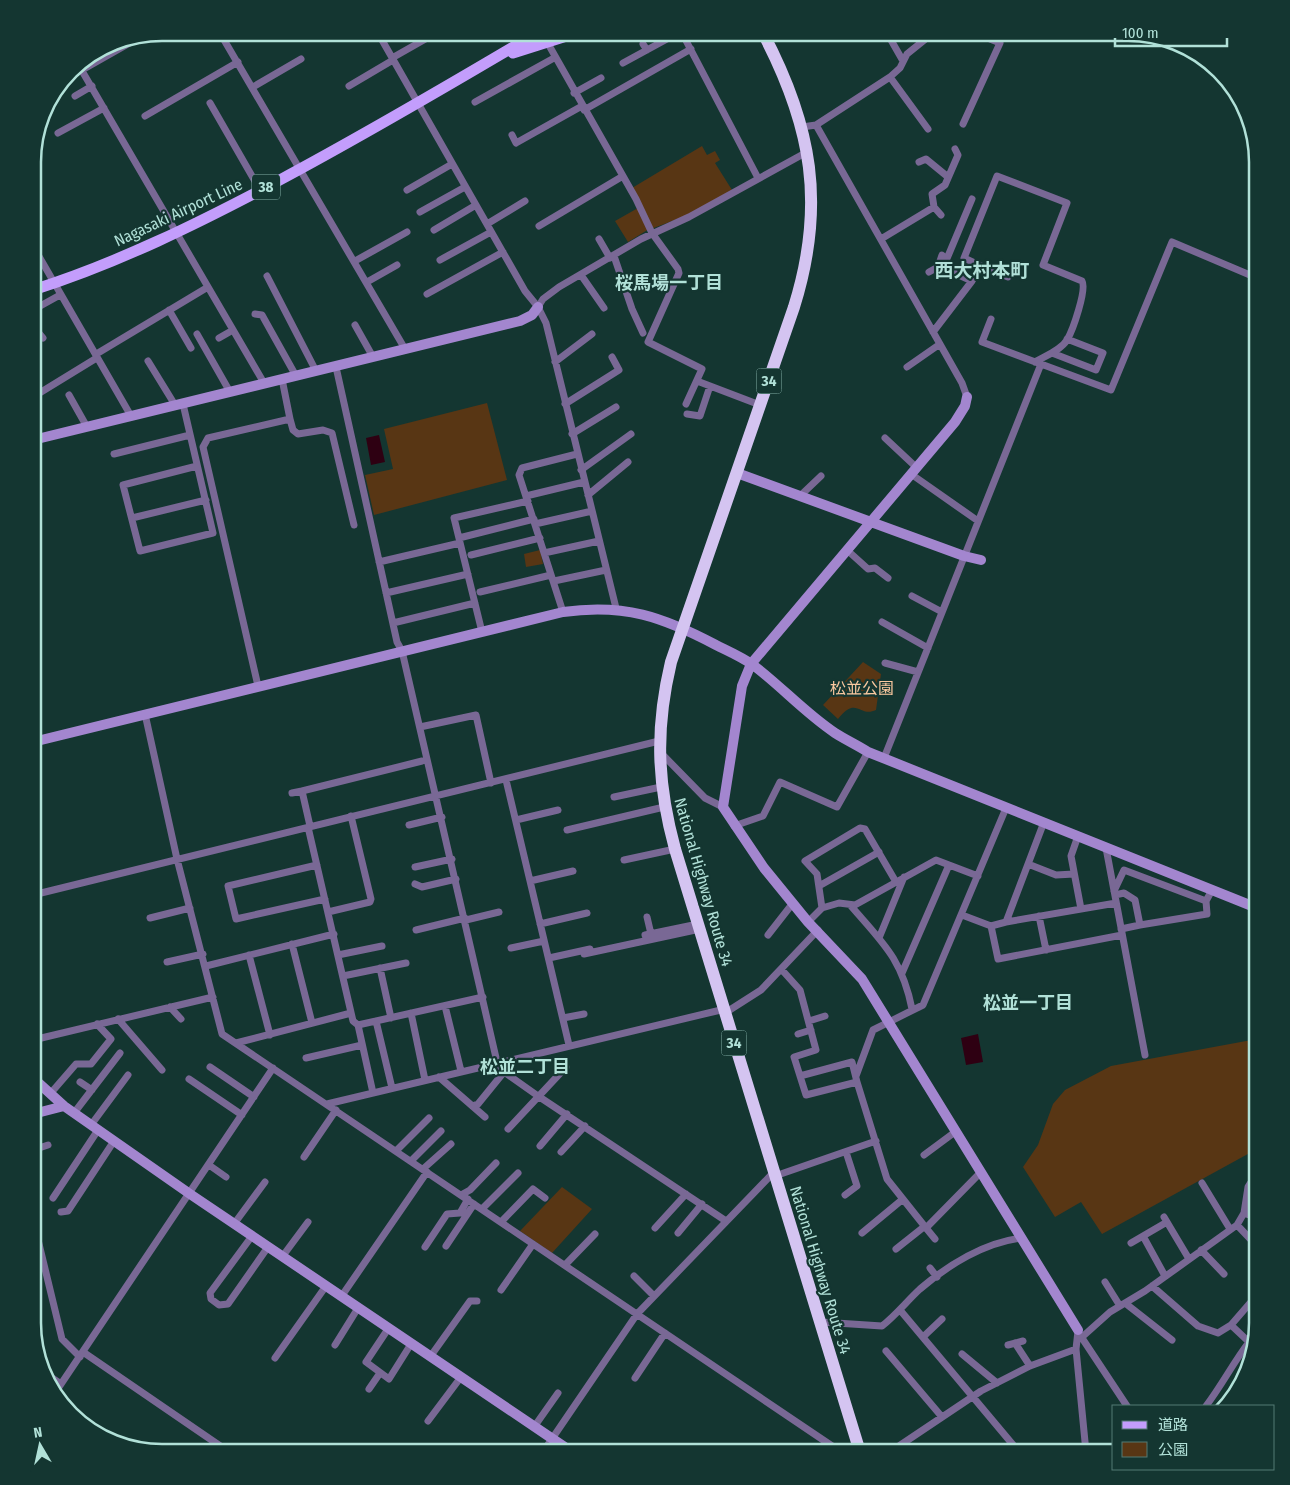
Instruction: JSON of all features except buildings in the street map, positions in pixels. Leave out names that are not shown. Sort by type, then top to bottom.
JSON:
[{"type":"highway","name":"National Highway Route 34","points":[[767,42],[781,68],[802,127],[807,152],[812,188],[811,221],[805,272],[671,662],[664,690],[659,746],[661,787],[675,849],[858,1444]]},
{"type":"main road","name":"Nagasaki Airport Line","points":[[42,287],[177,233],[418,104],[522,41]]},
{"type":"main road","name":"Nagasaki Airport Line","points":[[488,62],[534,41]]},
{"type":"street","points":[[225,41],[405,349]]},
{"type":"street","points":[[383,41],[525,291],[538,307],[546,323],[616,608]]},
{"type":"street","points":[[349,86],[418,41]]},
{"type":"street","points":[[546,41],[623,176],[652,233],[679,273],[648,342],[702,369],[686,404]]},
{"type":"street","points":[[624,64],[645,47],[658,42]]},
{"type":"street","points":[[687,42],[758,178]]},
{"type":"street","points":[[892,42],[903,61]]},
{"type":"street","points":[[802,127],[816,124],[890,76],[900,68],[907,54],[922,42]]},
{"type":"street","points":[[963,124],[1000,43],[997,42]]},
{"type":"street","points":[[512,135],[516,143],[691,49]]},
{"type":"street","points":[[475,102],[493,96],[554,58]]},
{"type":"street","points":[[253,87],[301,60]]},
{"type":"street","points":[[145,116],[238,62]]},
{"type":"street","points":[[82,71],[264,384]]},
{"type":"street","points":[[890,76],[928,129]]},
{"type":"street","points":[[574,93],[601,78]]},
{"type":"street","points":[[75,96],[92,86]]},
{"type":"street","points":[[210,104],[260,190]]},
{"type":"street","points":[[58,133],[66,125],[104,108]]},
{"type":"street","points":[[723,807],[742,686],[751,664],[955,422],[965,406],[967,397],[940,344],[816,124]]},
{"type":"street","points":[[941,216],[934,207],[932,194],[945,185],[958,155],[955,149]]},
{"type":"street","points":[[42,438],[520,321],[532,315],[543,299],[652,233],[690,217],[807,152]]},
{"type":"street","points":[[919,162],[926,159],[948,177]]},
{"type":"street","points":[[407,190],[452,164]]},
{"type":"street","points":[[539,226],[561,217],[595,197],[623,176]]},
{"type":"street","points":[[884,758],[1038,363],[1067,339],[1085,285],[1082,281],[1043,265],[1067,203],[998,176],[964,258],[1008,277]]},
{"type":"street","points":[[420,212],[465,187]]},
{"type":"street","points":[[929,272],[941,267],[972,199]]},
{"type":"street","points":[[487,224],[526,201]]},
{"type":"street","points":[[434,230],[476,205]]},
{"type":"street","points":[[881,239],[914,224],[934,207]]},
{"type":"street","points":[[355,261],[407,232]]},
{"type":"street","points":[[440,260],[491,232]]},
{"type":"street","points":[[599,239],[612,257],[643,333]]},
{"type":"street","points":[[991,319],[982,342],[1111,390],[1172,242],[1249,274]]},
{"type":"street","points":[[427,294],[503,252]]},
{"type":"street","points":[[941,267],[942,255]]},
{"type":"street","points":[[42,262],[131,416]]},
{"type":"street","points":[[367,282],[398,264]]},
{"type":"street","points":[[933,332],[972,281],[981,266]]},
{"type":"street","points":[[941,267],[972,281]]},
{"type":"street","points":[[581,275],[604,308]]},
{"type":"street","points":[[267,276],[316,372]]},
{"type":"street","points":[[42,390],[61,375],[96,356],[208,287]]},
{"type":"street","points":[[42,305],[60,295]]},
{"type":"street","points":[[169,310],[191,348]]},
{"type":"street","points":[[255,314],[262,315],[296,376]]},
{"type":"street","points":[[356,325],[373,357]]},
{"type":"street","points":[[219,338],[233,330]]},
{"type":"street","points":[[197,334],[230,392]]},
{"type":"street","points":[[555,362],[592,334]]},
{"type":"street","points":[[1052,353],[1096,370],[1103,353],[1067,339]]},
{"type":"street","points":[[907,367],[940,344]]},
{"type":"street","points":[[565,404],[619,370],[612,357]]},
{"type":"street","points":[[148,361],[179,404],[190,435],[198,466],[213,532],[140,551],[123,485],[198,466]]},
{"type":"street","points":[[336,367],[397,642],[402,651],[442,817],[497,1062],[504,1072],[538,1096],[726,1221]]},
{"type":"street","points":[[282,379],[293,430],[298,434],[323,430],[332,433],[354,525]]},
{"type":"street","points":[[696,381],[760,405]]},
{"type":"street","points":[[687,414],[700,416],[710,386]]},
{"type":"street","points":[[70,395],[87,427]]},
{"type":"street","points":[[572,434],[616,407]]},
{"type":"street","points":[[258,686],[203,446],[208,438],[290,418]]},
{"type":"street","points":[[581,470],[631,434]]},
{"type":"street","points":[[114,454],[190,435]]},
{"type":"street","points":[[885,438],[914,471],[978,521]]},
{"type":"street","points":[[563,612],[519,475],[522,468],[577,454]]},
{"type":"street","points":[[588,495],[628,462]]},
{"type":"street","points":[[737,473],[964,556],[981,560]]},
{"type":"street","points":[[800,496],[821,476]]},
{"type":"street","points":[[482,632],[454,518],[584,482]]},
{"type":"street","points":[[132,518],[206,500]]},
{"type":"street","points":[[380,562],[534,522],[592,511]]},
{"type":"street","points":[[471,555],[540,538]]},
{"type":"street","points":[[544,553],[599,541]]},
{"type":"street","points":[[847,550],[868,569],[875,568],[888,578]]},
{"type":"street","points":[[480,592],[606,570]]},
{"type":"street","points":[[386,594],[468,574]]},
{"type":"street","points":[[912,596],[942,612]]},
{"type":"street","points":[[393,623],[475,603]]},
{"type":"street","points":[[41,740],[563,612],[589,608],[616,608],[684,628],[751,664],[816,719],[868,752],[1249,904]]},
{"type":"street","points":[[882,622],[928,648]]},
{"type":"street","points":[[886,663],[918,672]]},
{"type":"street","points":[[145,714],[177,859],[203,954],[222,1034],[829,1444]]},
{"type":"street","points":[[420,727],[476,715],[491,783]]},
{"type":"street","points":[[41,893],[351,816],[659,746],[705,798],[723,807],[734,826],[808,922],[818,930],[862,979],[1080,1334],[1126,1405]]},
{"type":"street","points":[[734,826],[763,816],[780,782],[837,807],[868,752]]},
{"type":"street","points":[[292,793],[422,761]]},
{"type":"street","points":[[506,780],[569,1045]]},
{"type":"street","points":[[614,797],[661,787]]},
{"type":"street","points":[[302,791],[351,1013],[353,1021],[358,1026],[373,1093]]},
{"type":"street","points":[[567,830],[664,807]]},
{"type":"street","points":[[857,1079],[873,1030],[923,1005],[1006,808]]},
{"type":"street","points":[[516,820],[558,810]]},
{"type":"street","points":[[328,912],[370,902],[372,899],[351,816]]},
{"type":"street","points":[[409,825],[442,817]]},
{"type":"street","points":[[1006,922],[1044,822]]},
{"type":"street","points":[[822,908],[817,874],[805,861],[812,855],[860,828],[865,829],[896,882]]},
{"type":"street","points":[[1078,836],[1071,856],[1081,909]]},
{"type":"street","points":[[1106,848],[1145,1055]]},
{"type":"street","points":[[624,860],[675,849]]},
{"type":"street","points":[[819,886],[879,852]]},
{"type":"street","points":[[415,867],[452,859]]},
{"type":"street","points":[[851,906],[936,860],[978,876]]},
{"type":"street","points":[[902,973],[949,864]]},
{"type":"street","points":[[1028,864],[1056,875],[1074,874]]},
{"type":"street","points":[[317,865],[228,886],[236,919],[325,899]]},
{"type":"street","points":[[1115,896],[1124,870],[1206,900]]},
{"type":"street","points":[[530,881],[573,871]]},
{"type":"street","points":[[879,938],[904,877]]},
{"type":"street","points":[[415,884],[422,887],[456,879]]},
{"type":"street","points":[[991,926],[998,959],[1046,950],[1140,926],[1207,914],[1206,900],[1212,890]]},
{"type":"street","points":[[962,915],[991,926],[1081,909],[1124,894],[1136,900],[1140,926]]},
{"type":"street","points":[[808,922],[822,908],[839,902],[851,906],[894,955],[907,986],[912,1009]]},
{"type":"street","points":[[768,935],[793,903]]},
{"type":"street","points":[[150,918],[190,908]]},
{"type":"street","points":[[416,930],[499,912]]},
{"type":"street","points":[[540,924],[587,913]]},
{"type":"street","points":[[1039,916],[1046,950]]},
{"type":"street","points":[[647,917],[648,935],[699,926]]},
{"type":"street","points":[[584,954],[699,926]]},
{"type":"street","points":[[327,1104],[569,1045],[725,1011],[761,990],[818,930]]},
{"type":"street","points":[[206,966],[334,934]]},
{"type":"street","points":[[511,948],[544,940]]},
{"type":"street","points":[[292,944],[312,1023]]},
{"type":"street","points":[[338,956],[382,946]]},
{"type":"street","points":[[549,958],[603,946]]},
{"type":"street","points":[[167,962],[203,954]]},
{"type":"street","points":[[249,955],[270,1035]]},
{"type":"street","points":[[343,976],[406,962]]},
{"type":"street","points":[[380,968],[391,1018]]},
{"type":"street","points":[[782,970],[800,990],[816,1050],[794,1057],[806,1095],[857,1079]]},
{"type":"street","points":[[41,1038],[213,997]]},
{"type":"street","points":[[358,1026],[483,997]]},
{"type":"street","points":[[445,1006],[461,1071]]},
{"type":"street","points":[[170,1007],[181,1019]]},
{"type":"street","points":[[236,1044],[351,1013]]},
{"type":"street","points":[[411,1013],[425,1080]]},
{"type":"street","points":[[563,1018],[584,1014]]},
{"type":"street","points":[[809,1020],[825,1016]]},
{"type":"street","points":[[118,1019],[162,1070]]},
{"type":"street","points":[[376,1021],[392,1088]]},
{"type":"street","points":[[50,1094],[76,1064],[92,1064],[111,1039],[97,1024]]},
{"type":"street","points":[[798,1034],[811,1030]]},
{"type":"street","points":[[306,1058],[362,1045]]},
{"type":"street","points":[[74,1113],[120,1053]]},
{"type":"street","points":[[800,1076],[852,1062],[887,1179],[935,1239]]},
{"type":"street","points":[[210,1067],[254,1097]]},
{"type":"street","points":[[508,1129],[566,1067]]},
{"type":"street","points":[[60,1387],[273,1068]]},
{"type":"street","points":[[472,1106],[478,1104],[504,1072]]},
{"type":"street","points":[[53,1198],[94,1127],[128,1075]]},
{"type":"street","points":[[439,1077],[485,1117]]},
{"type":"street","points":[[189,1079],[242,1115]]},
{"type":"street","points":[[80,1082],[92,1090]]},
{"type":"street","points":[[41,1086],[64,1106],[190,1194],[560,1444]]},
{"type":"street","points":[[41,1112],[64,1106]]},
{"type":"street","points":[[304,1157],[336,1110]]},
{"type":"street","points":[[540,1146],[567,1114]]},
{"type":"street","points":[[396,1151],[429,1118]]},
{"type":"street","points":[[560,1152],[585,1126]]},
{"type":"street","points":[[411,1161],[441,1131]]},
{"type":"street","points":[[924,1155],[955,1132]]},
{"type":"street","points":[[61,1212],[68,1211],[114,1141]]},
{"type":"street","points":[[549,1444],[637,1314],[774,1174],[876,1141]]},
{"type":"street","points":[[342,1296],[425,1170],[451,1144]]},
{"type":"street","points":[[41,1147],[48,1145]]},
{"type":"street","points":[[846,1152],[857,1186]]},
{"type":"street","points":[[461,1195],[470,1190],[496,1163]]},
{"type":"street","points":[[209,1165],[226,1177]]},
{"type":"street","points":[[896,1249],[926,1227],[981,1172]]},
{"type":"street","points":[[482,1209],[518,1173]]},
{"type":"street","points":[[234,1224],[265,1182]]},
{"type":"street","points":[[1202,1183],[1230,1229]]},
{"type":"street","points":[[844,1195],[857,1186],[865,1184]]},
{"type":"street","points":[[1085,1444],[1076,1349],[1080,1334],[1152,1286],[1237,1225],[1244,1213],[1249,1186]]},
{"type":"street","points":[[501,1222],[533,1189],[545,1198]]},
{"type":"street","points":[[655,1228],[686,1194]]},
{"type":"street","points":[[862,1233],[903,1199]]},
{"type":"street","points":[[446,1246],[471,1201]]},
{"type":"street","points":[[424,1247],[447,1214],[460,1213],[471,1201]]},
{"type":"street","points":[[678,1233],[702,1204]]},
{"type":"street","points":[[1244,1213],[1249,1211]]},
{"type":"street","points":[[1244,1213],[1249,1215]]},
{"type":"street","points":[[1131,1242],[1165,1220],[1189,1259]]},
{"type":"street","points":[[282,1257],[308,1222]]},
{"type":"street","points":[[1237,1225],[1249,1237]]},
{"type":"street","points":[[565,1265],[595,1234]]},
{"type":"street","points":[[252,1236],[210,1293],[211,1299],[219,1305],[228,1304],[268,1247]]},
{"type":"street","points":[[1143,1236],[1165,1276]]},
{"type":"street","points":[[821,1322],[882,1326],[921,1288],[937,1277],[977,1252],[1002,1240],[1022,1238]]},
{"type":"street","points":[[501,1290],[534,1244]]},
{"type":"street","points":[[1201,1250],[1224,1274]]},
{"type":"street","points":[[41,1255],[62,1339],[81,1354],[217,1444]]},
{"type":"street","points":[[930,1268],[937,1277]]},
{"type":"street","points":[[634,1276],[654,1296]]},
{"type":"street","points":[[1105,1282],[1123,1304],[1161,1326],[1172,1340]]},
{"type":"street","points":[[275,1358],[326,1286]]},
{"type":"street","points":[[1152,1286],[1198,1326],[1218,1332],[1231,1325],[1249,1306]]},
{"type":"street","points":[[430,1357],[470,1301],[478,1300]]},
{"type":"street","points":[[335,1344],[358,1308]]},
{"type":"street","points":[[900,1310],[1013,1444]]},
{"type":"street","points":[[923,1337],[942,1319]]},
{"type":"street","points":[[1231,1325],[1248,1340]]},
{"type":"street","points":[[388,1329],[366,1362],[389,1379],[411,1344]]},
{"type":"street","points":[[635,1378],[665,1333]]},
{"type":"street","points":[[1024,1341],[1011,1344],[1030,1366]]},
{"type":"street","points":[[1207,1405],[1228,1377],[1231,1365],[1246,1348]]},
{"type":"street","points":[[902,1444],[972,1397],[997,1383],[1030,1366],[1076,1349]]},
{"type":"street","points":[[886,1352],[942,1417]]},
{"type":"street","points":[[962,1354],[997,1383]]},
{"type":"street","points":[[369,1389],[380,1373]]},
{"type":"street","points":[[428,1422],[461,1377]]},
{"type":"street","points":[[56,1380],[62,1384]]},
{"type":"street","points":[[534,1427],[558,1393]]},
{"type":"green space","points":[[702,146],[707,155],[715,151],[720,160],[715,163],[732,190],[688,215],[651,229],[632,188]]},
{"type":"green space","points":[[638,208],[649,229],[628,242],[615,221]]},
{"type":"green space","points":[[487,403],[507,480],[374,515],[365,475],[393,469],[384,429]]},
{"type":"green space","points":[[540,550],[543,564],[526,567],[524,554]]},
{"type":"green space","name":"松並公園","points":[[863,662],[881,674],[876,710],[870,712],[854,708],[844,712],[838,719],[823,705]]},
{"type":"green space","points":[[1249,1040],[1249,1153],[1102,1234],[1081,1202],[1055,1217],[1023,1167],[1038,1145],[1053,1104],[1065,1090],[1111,1066]]},
{"type":"green space","points":[[562,1187],[592,1209],[552,1253],[520,1231]]},
{"type":"shaded area","points":[[379,435],[385,462],[371,465],[366,438]]},
{"type":"shaded area","points":[[978,1034],[983,1062],[966,1065],[961,1038]]},
{"type":"district","name":"西大村本町","points":[[982,270]]},
{"type":"district","name":"桜馬場一丁目","points":[[669,283]]},
{"type":"district","name":"松並一丁目","points":[[1028,1003]]},
{"type":"district","name":"松並二丁目","points":[[525,1067]]}]
